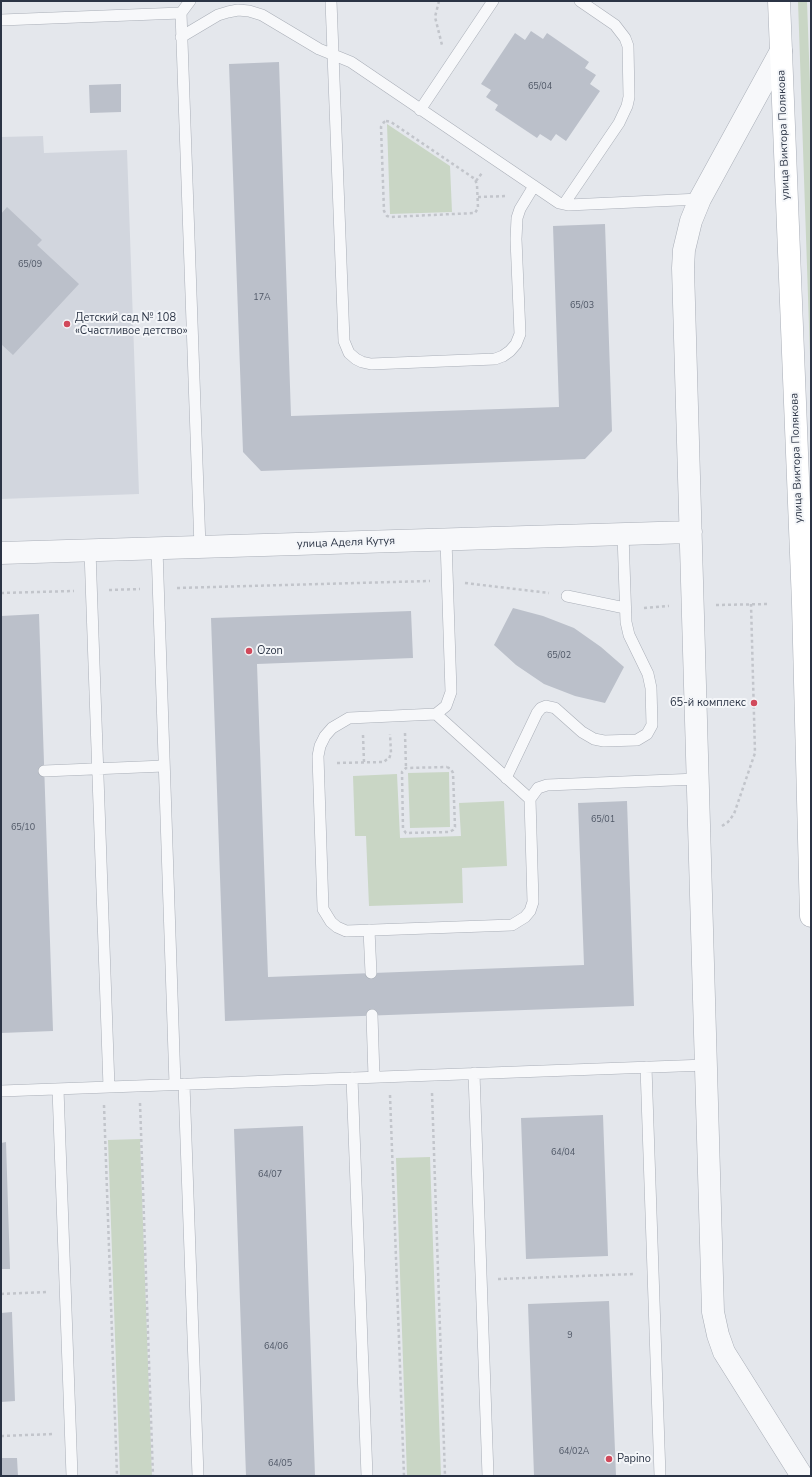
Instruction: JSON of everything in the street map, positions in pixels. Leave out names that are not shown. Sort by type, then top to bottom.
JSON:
[{"type":"main road","name":"улица Виктора Полякова","points":[[779,1],[803,602],[811,916]]},
{"type":"street","points":[[781,51],[700,199],[691,222],[685,245],[683,268],[714,1312],[718,1336],[724,1352],[802,1476]]},
{"type":"street","name":"улица Аделя Кутуя","points":[[1,553],[691,532]]},
{"type":"lane","points":[[190,1],[181,13],[200,547]]},
{"type":"lane","points":[[331,1],[344,341],[349,353],[356,359],[371,364],[495,359],[510,351],[516,344],[520,334],[516,227],[520,209],[531,191]]},
{"type":"lane","points":[[420,110],[493,1]]},
{"type":"lane","points":[[564,204],[619,123],[627,106],[628,97],[628,46],[625,38],[615,26],[580,1]]},
{"type":"lane","points":[[182,37],[218,15],[238,10],[249,11],[262,15],[319,49],[351,62],[531,191],[564,204],[700,199]]},
{"type":"lane","points":[[1,20],[181,13]]},
{"type":"lane","points":[[506,778],[537,713],[541,708],[546,706],[555,708],[582,732],[594,739],[604,741],[637,740],[647,734],[652,725],[649,680],[646,668],[629,635],[625,608],[623,534]]},
{"type":"lane","points":[[446,540],[451,692],[446,706],[436,714],[349,718],[332,728],[325,736],[320,746],[318,764],[323,909],[331,922],[337,927],[346,931],[512,925],[525,917],[530,911],[533,902],[530,799],[538,788],[547,785],[698,779]]},
{"type":"lane","points":[[157,549],[164,766],[198,1476]]},
{"type":"lane","points":[[90,551],[98,769],[106,1087]]},
{"type":"lane","points":[[567,596],[625,608]]},
{"type":"lane","points":[[436,714],[530,799]]},
{"type":"lane","points":[[44,771],[164,766]]},
{"type":"lane","points":[[369,930],[370,973]]},
{"type":"lane","points":[[372,1015],[374,1077]]},
{"type":"lane","points":[[1,1091],[706,1065]]},
{"type":"lane","points":[[646,1067],[660,1476]]},
{"type":"lane","points":[[474,1073],[488,1476]]},
{"type":"lane","points":[[352,1078],[367,1476]]},
{"type":"lane","points":[[58,1089],[72,1476]]},
{"type":"path","points":[[439,1],[435,11],[435,23],[449,67]]},
{"type":"path","points":[[386,121],[391,122],[473,177],[477,182],[478,197],[478,208],[473,214],[387,216],[384,211],[382,124],[386,121]]},
{"type":"path","points":[[478,197],[531,191]]},
{"type":"path","points":[[1,593],[447,581],[567,596]]},
{"type":"path","points":[[699,827],[721,826],[728,822],[734,814],[754,758],[756,749],[751,604],[769,604]]},
{"type":"path","points":[[625,608],[668,606]]},
{"type":"path","points":[[318,764],[384,762],[391,752],[389,716]]},
{"type":"path","points":[[404,716],[406,768],[403,770],[401,775],[404,831],[408,834],[449,832],[453,830],[455,827],[452,770],[447,767],[406,768]]},
{"type":"path","points":[[362,717],[364,762]]},
{"type":"path","points":[[431,1075],[445,1476]]},
{"type":"path","points":[[390,1076],[404,1476]]},
{"type":"path","points":[[140,1086],[153,1476]]},
{"type":"path","points":[[106,1087],[117,1476]]},
{"type":"path","points":[[482,1279],[653,1273]]},
{"type":"path","points":[[1,1294],[65,1292]]},
{"type":"path","points":[[1,1436],[70,1433]]},
{"type":"shaded area","name":"Детский сад № 108 «Счастливое детство»","points":[[43,136],[44,153],[127,150],[139,494],[1,499],[1,137]]},
{"type":"green space","points":[[798,1],[807,1],[811,113],[811,385]]},
{"type":"green space","points":[[387,124],[450,166],[452,212],[390,214]]},
{"type":"green space","points":[[449,772],[450,827],[410,828],[408,773]]},
{"type":"green space","points":[[397,774],[400,838],[461,836],[459,803],[504,801],[507,866],[462,868],[463,903],[369,906],[366,836],[355,836],[353,776]]},
{"type":"green space","points":[[140,1139],[152,1476],[120,1476],[108,1140]]},
{"type":"green space","points":[[430,1157],[441,1476],[407,1476],[396,1158]]},
{"type":"building","points":[[531,31],[543,39],[547,33],[589,62],[585,68],[596,75],[590,84],[600,91],[566,141],[556,134],[551,141],[540,134],[537,138],[495,110],[498,105],[486,97],[491,90],[481,84],[515,33],[525,40]]},
{"type":"building","points":[[279,62],[291,416],[559,407],[553,226],[605,224],[612,431],[585,459],[261,471],[243,452],[229,64]]},
{"type":"building","points":[[121,84],[121,112],[90,113],[89,85]]},
{"type":"building","points":[[7,207],[42,240],[37,245],[79,284],[13,355],[1,344],[1,214]]},
{"type":"building","points":[[513,608],[543,616],[574,628],[601,647],[624,667],[605,703],[575,696],[544,684],[516,665],[494,645]]},
{"type":"building","points":[[411,611],[413,658],[257,664],[268,977],[584,965],[578,803],[627,801],[634,1006],[225,1021],[211,618]]},
{"type":"building","points":[[39,614],[53,1031],[1,1033],[1,616]]},
{"type":"building","points":[[603,1115],[608,1256],[526,1259],[521,1118]]},
{"type":"building","points":[[303,1126],[315,1476],[246,1476],[234,1129]]},
{"type":"building","points":[[6,1142],[10,1269],[1,1269],[1,1143]]},
{"type":"building","points":[[609,1301],[616,1476],[534,1476],[528,1304]]},
{"type":"building","points":[[12,1312],[15,1401],[1,1402],[1,1313]]},
{"type":"building","points":[[1,1458],[17,1458],[18,1476],[1,1476]]},
{"type":"place","name":"Детский сад № 108 «Счастливое детство»","points":[[67,324]]},
{"type":"place","name":"Ozon","points":[[249,651]]},
{"type":"place","name":"65-й комплекс","points":[[754,703]]},
{"type":"place","name":"Papino","points":[[609,1459]]}]
